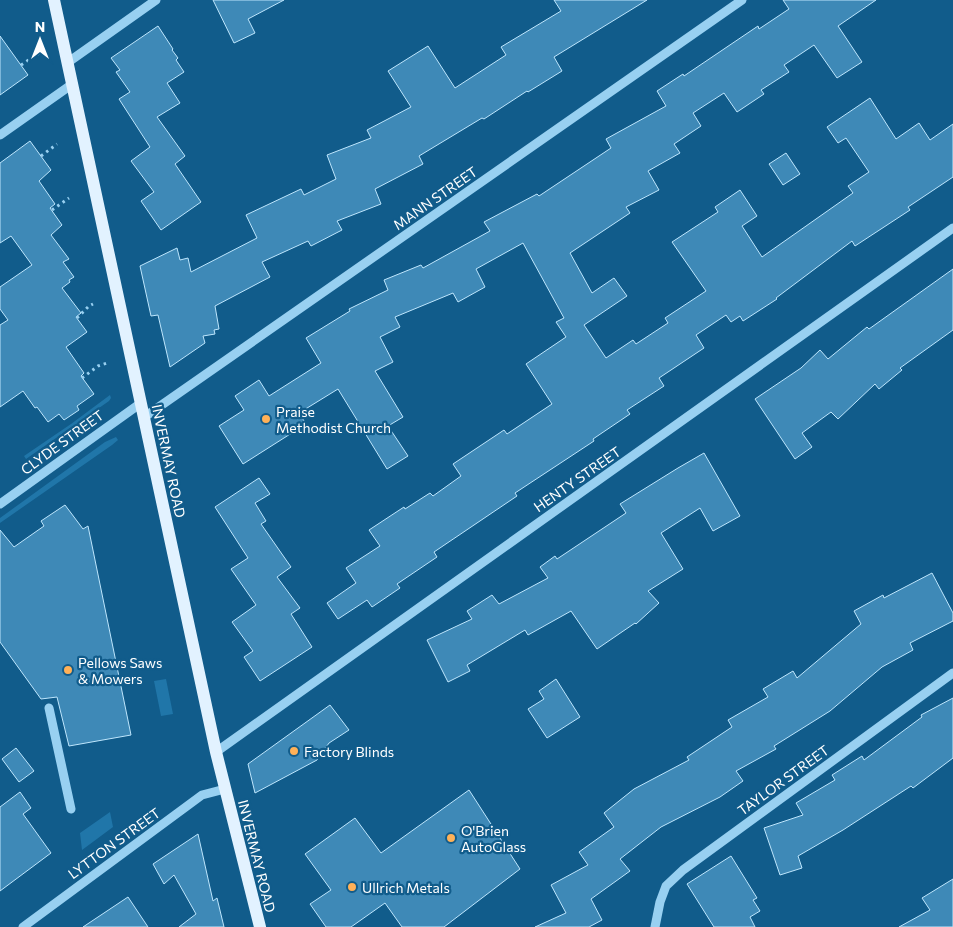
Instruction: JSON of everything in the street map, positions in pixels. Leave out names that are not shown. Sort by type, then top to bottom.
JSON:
[{"type":"main road","name":"INVERMAY ROAD","points":[[54,0],[66,63],[216,752],[260,927]]},
{"type":"street","points":[[66,63],[156,0]]},
{"type":"street","name":"MANN STREET","points":[[144,418],[742,0]]},
{"type":"street","points":[[0,135],[71,85]]},
{"type":"street","name":"HENTY STREET","points":[[216,752],[953,228]]},
{"type":"street","name":"CLYDE STREET","points":[[0,504],[141,403]]},
{"type":"street","name":"TAYLOR STREET","points":[[655,927],[660,902],[666,886],[683,870],[953,673]]},
{"type":"street","points":[[49,708],[71,809]]},
{"type":"street","name":"LYTTON STREET","points":[[23,927],[202,795],[225,789]]},
{"type":"path","points":[[21,65],[41,52]]},
{"type":"path","points":[[41,156],[57,144]]},
{"type":"path","points":[[52,210],[69,198]]},
{"type":"path","points":[[77,318],[93,304]]},
{"type":"path","points":[[82,378],[98,366],[107,363]]},
{"type":"shaded area","points":[[110,395],[109,401],[26,459],[24,456]]},
{"type":"shaded area","points":[[116,437],[118,440],[112,445],[0,523],[0,518],[105,442]]},
{"type":"shaded area","points":[[166,679],[173,714],[161,716],[154,681]]},
{"type":"shaded area","points":[[110,812],[113,827],[82,850],[80,833]]},
{"type":"building","points":[[213,0],[284,0],[248,19],[255,33],[234,43]]},
{"type":"building","points":[[554,0],[647,0],[554,57],[562,71],[419,156],[423,164],[375,189],[381,204],[337,221],[342,230],[311,246],[308,241],[262,262],[270,277],[215,306],[219,329],[214,330],[215,334],[203,336],[205,343],[170,367],[158,315],[151,316],[140,266],[177,248],[180,260],[188,258],[191,272],[257,238],[246,215],[301,189],[304,195],[336,179],[327,155],[371,138],[367,130],[411,107],[388,71],[428,46],[455,88],[506,55],[501,47],[561,11]]},
{"type":"building","points":[[783,0],[876,0],[838,26],[862,62],[837,78],[814,45],[784,65],[789,72],[761,90],[764,94],[737,112],[724,93],[693,113],[701,126],[674,144],[680,153],[648,171],[659,190],[626,207],[630,213],[570,253],[592,293],[614,278],[627,296],[584,325],[606,358],[633,340],[636,344],[668,323],[665,318],[706,291],[672,242],[718,212],[715,207],[740,190],[757,216],[742,226],[762,257],[853,193],[848,186],[869,172],[846,138],[838,143],[827,127],[870,98],[896,139],[919,123],[930,140],[953,124],[953,177],[908,207],[910,210],[855,246],[852,241],[777,299],[743,321],[740,316],[731,322],[726,315],[696,335],[704,348],[659,378],[664,386],[627,410],[630,414],[593,439],[594,441],[515,493],[517,496],[434,552],[437,557],[397,584],[400,588],[372,607],[367,600],[338,619],[327,603],[356,583],[346,568],[380,546],[369,530],[404,507],[405,509],[430,493],[433,496],[461,476],[453,464],[504,430],[507,434],[552,404],[526,364],[566,337],[556,322],[564,318],[523,243],[476,269],[485,287],[458,302],[453,293],[395,317],[400,327],[380,337],[393,362],[375,371],[403,417],[388,426],[408,456],[387,469],[338,389],[299,413],[306,424],[243,464],[219,426],[244,410],[235,396],[259,380],[269,396],[321,363],[306,338],[350,311],[349,309],[388,290],[384,280],[421,265],[423,268],[490,231],[484,222],[537,194],[539,196],[611,148],[606,139],[666,106],[657,91],[683,74],[684,76],[758,26],[759,29],[789,9]]},
{"type":"building","points":[[158,26],[173,49],[178,58],[176,60],[184,72],[167,83],[180,103],[157,117],[185,156],[175,164],[201,202],[161,230],[141,201],[154,192],[131,161],[150,147],[119,99],[130,92],[116,72],[120,70],[111,58]]},
{"type":"building","points":[[0,36],[28,75],[0,95]]},
{"type":"building","points":[[30,141],[51,170],[39,181],[55,204],[50,208],[62,225],[51,235],[69,259],[63,262],[74,277],[62,288],[81,313],[76,317],[87,332],[66,347],[84,373],[81,376],[94,394],[77,406],[79,410],[64,420],[59,414],[48,422],[23,391],[0,407],[0,325],[8,320],[0,309],[0,287],[32,265],[11,236],[0,243],[0,163]]},
{"type":"building","points":[[786,153],[800,174],[783,185],[769,164]]},
{"type":"building","points":[[953,269],[953,330],[900,368],[902,370],[879,389],[875,384],[838,419],[831,412],[802,433],[812,447],[795,459],[755,399],[801,368],[820,350],[828,359],[867,327],[869,329]]},
{"type":"building","points":[[704,453],[740,516],[713,531],[700,508],[661,533],[683,569],[648,591],[659,603],[636,624],[597,649],[571,611],[528,635],[525,630],[467,665],[470,671],[448,682],[427,640],[472,619],[467,611],[492,595],[499,604],[548,578],[540,567],[555,556],[557,559],[626,513],[620,504]]},
{"type":"building","points":[[259,478],[270,494],[255,503],[266,521],[261,524],[291,567],[277,577],[300,608],[291,614],[312,647],[260,681],[244,657],[253,651],[232,622],[256,605],[231,569],[248,558],[215,507]]},
{"type":"building","name":"Pellows Saws & Mowers","points":[[65,505],[83,529],[88,526],[131,735],[69,746],[57,697],[41,699],[0,642],[0,530],[14,547],[44,526],[41,521]]},
{"type":"building","points":[[932,573],[953,613],[953,621],[910,643],[913,650],[882,667],[830,711],[774,746],[776,749],[736,771],[743,781],[720,797],[661,827],[620,859],[630,871],[591,899],[602,920],[589,927],[535,927],[566,913],[551,885],[588,865],[579,852],[614,827],[604,813],[634,789],[689,760],[687,757],[732,727],[728,720],[768,697],[763,689],[793,671],[797,678],[861,624],[854,611],[883,595],[884,598]]},
{"type":"building","points":[[556,679],[580,717],[547,738],[528,709],[544,699],[539,691]]},
{"type":"building","points":[[953,698],[953,758],[913,788],[911,786],[843,830],[798,856],[802,868],[780,875],[764,828],[803,815],[796,803],[835,780],[832,775],[862,756],[864,760],[922,717],[921,715]]},
{"type":"building","name":"Factory Blinds","points":[[330,705],[349,730],[329,743],[317,760],[255,793],[248,764]]},
{"type":"building","points":[[16,748],[34,771],[19,782],[2,759]]},
{"type":"building","name":"O'Brien AutoGlass","points":[[469,790],[520,869],[444,927],[402,927],[385,903],[351,927],[326,927],[310,904],[331,890],[305,854],[355,818],[381,853]]},
{"type":"building","points":[[20,792],[31,808],[23,814],[51,853],[0,891],[0,807]]},
{"type":"building","points":[[198,834],[213,901],[217,898],[224,927],[179,927],[196,914],[174,875],[164,884],[153,864]]},
{"type":"building","points":[[731,856],[757,898],[753,900],[760,911],[750,917],[755,927],[714,927],[687,884]]},
{"type":"building","points":[[953,879],[953,927],[899,927],[930,910],[922,898]]},
{"type":"building","points":[[128,897],[148,927],[83,927]]},
{"type":"place","name":"Praise Methodist Church","points":[[266,419]]},
{"type":"place","name":"Pellows Saws & Mowers","points":[[68,670]]},
{"type":"place","name":"Factory Blinds","points":[[294,751]]},
{"type":"place","name":"O'Brien AutoGlass","points":[[451,838]]},
{"type":"place","name":"Ullrich Metals","points":[[352,887]]}]
